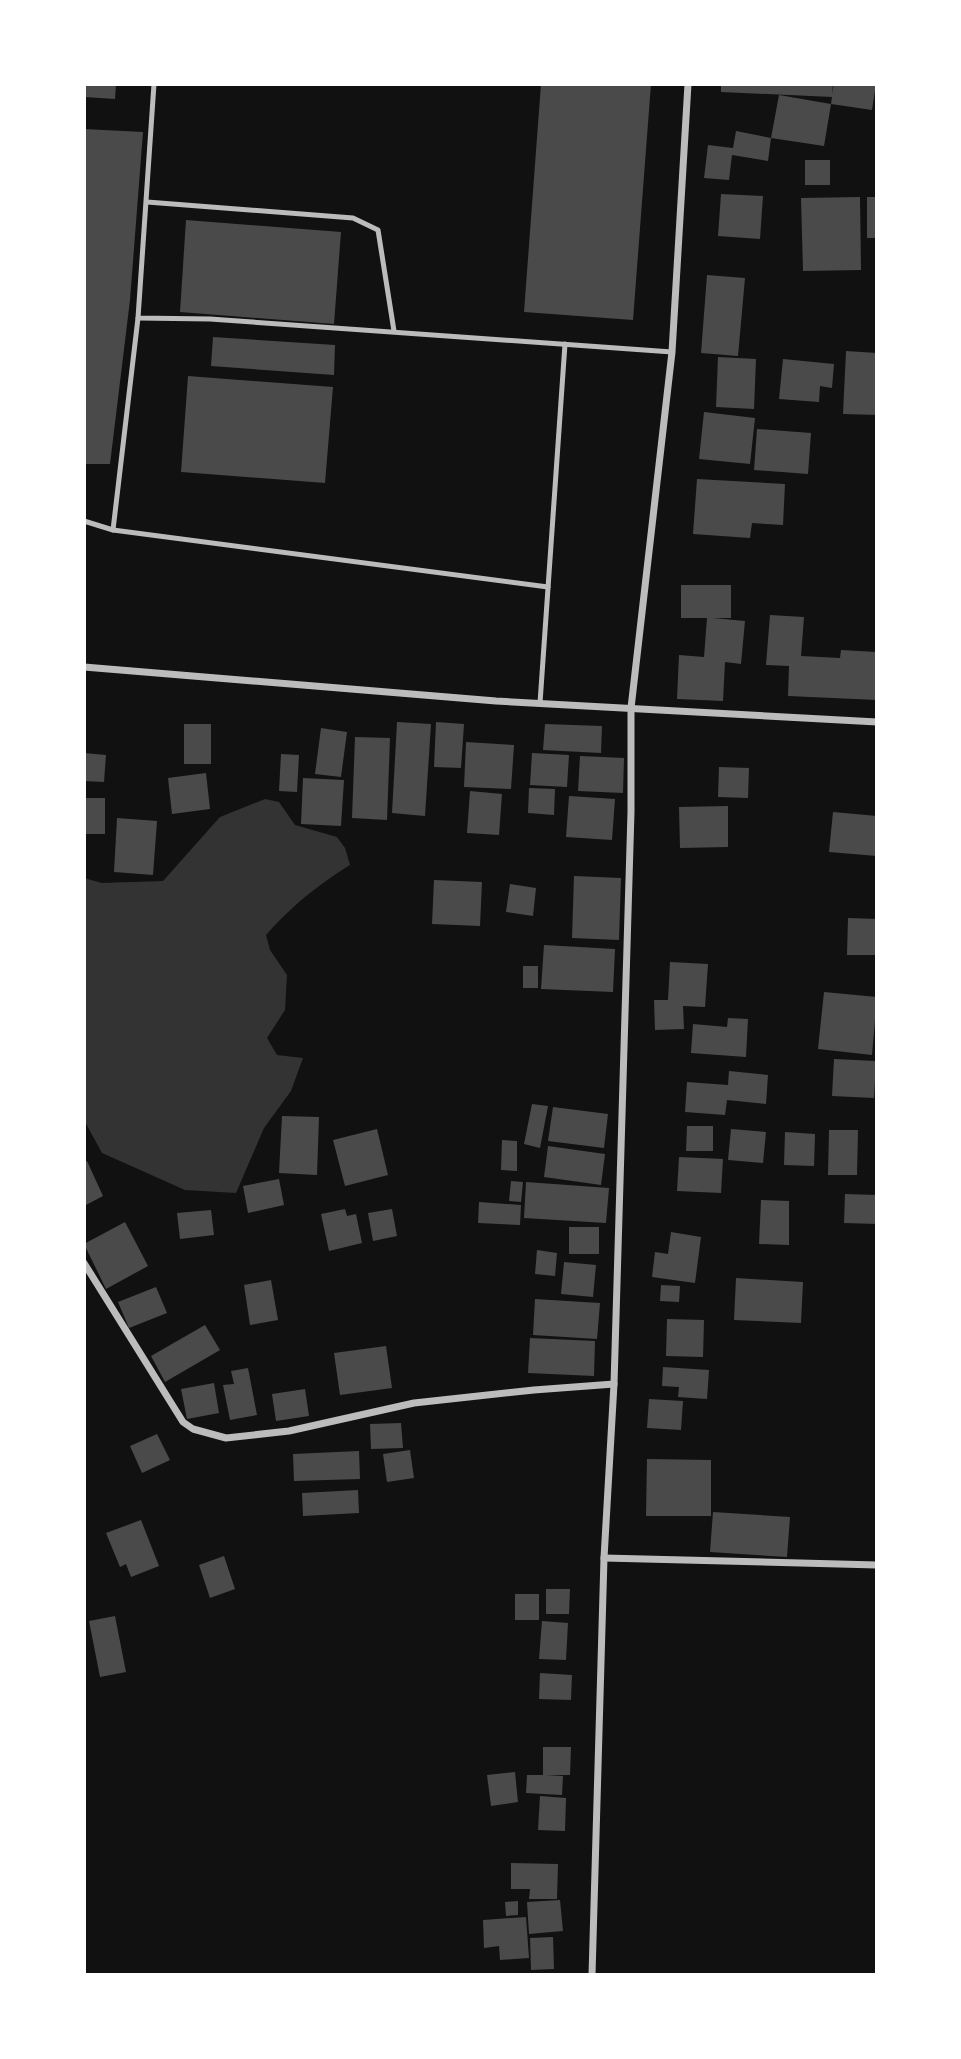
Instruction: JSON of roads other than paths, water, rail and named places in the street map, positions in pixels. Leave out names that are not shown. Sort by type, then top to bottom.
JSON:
[{"type":"street","points":[[592,1975],[604,1558],[614,1384],[631,811],[631,708],[671,352],[688,84]]},
{"type":"street","points":[[84,667],[496,701],[877,722]]},
{"type":"street","points":[[84,1263],[183,1422],[207,1435],[226,1438],[289,1431],[414,1403],[614,1384]]},
{"type":"street","points":[[604,1558],[877,1564]]},
{"type":"lane","points":[[113,530],[138,318],[154,84]]},
{"type":"lane","points":[[147,202],[353,218],[378,230],[394,331]]},
{"type":"lane","points":[[138,318],[210,319],[671,352]]},
{"type":"lane","points":[[540,703],[565,344]]},
{"type":"lane","points":[[84,521],[113,530],[548,587]]}]
